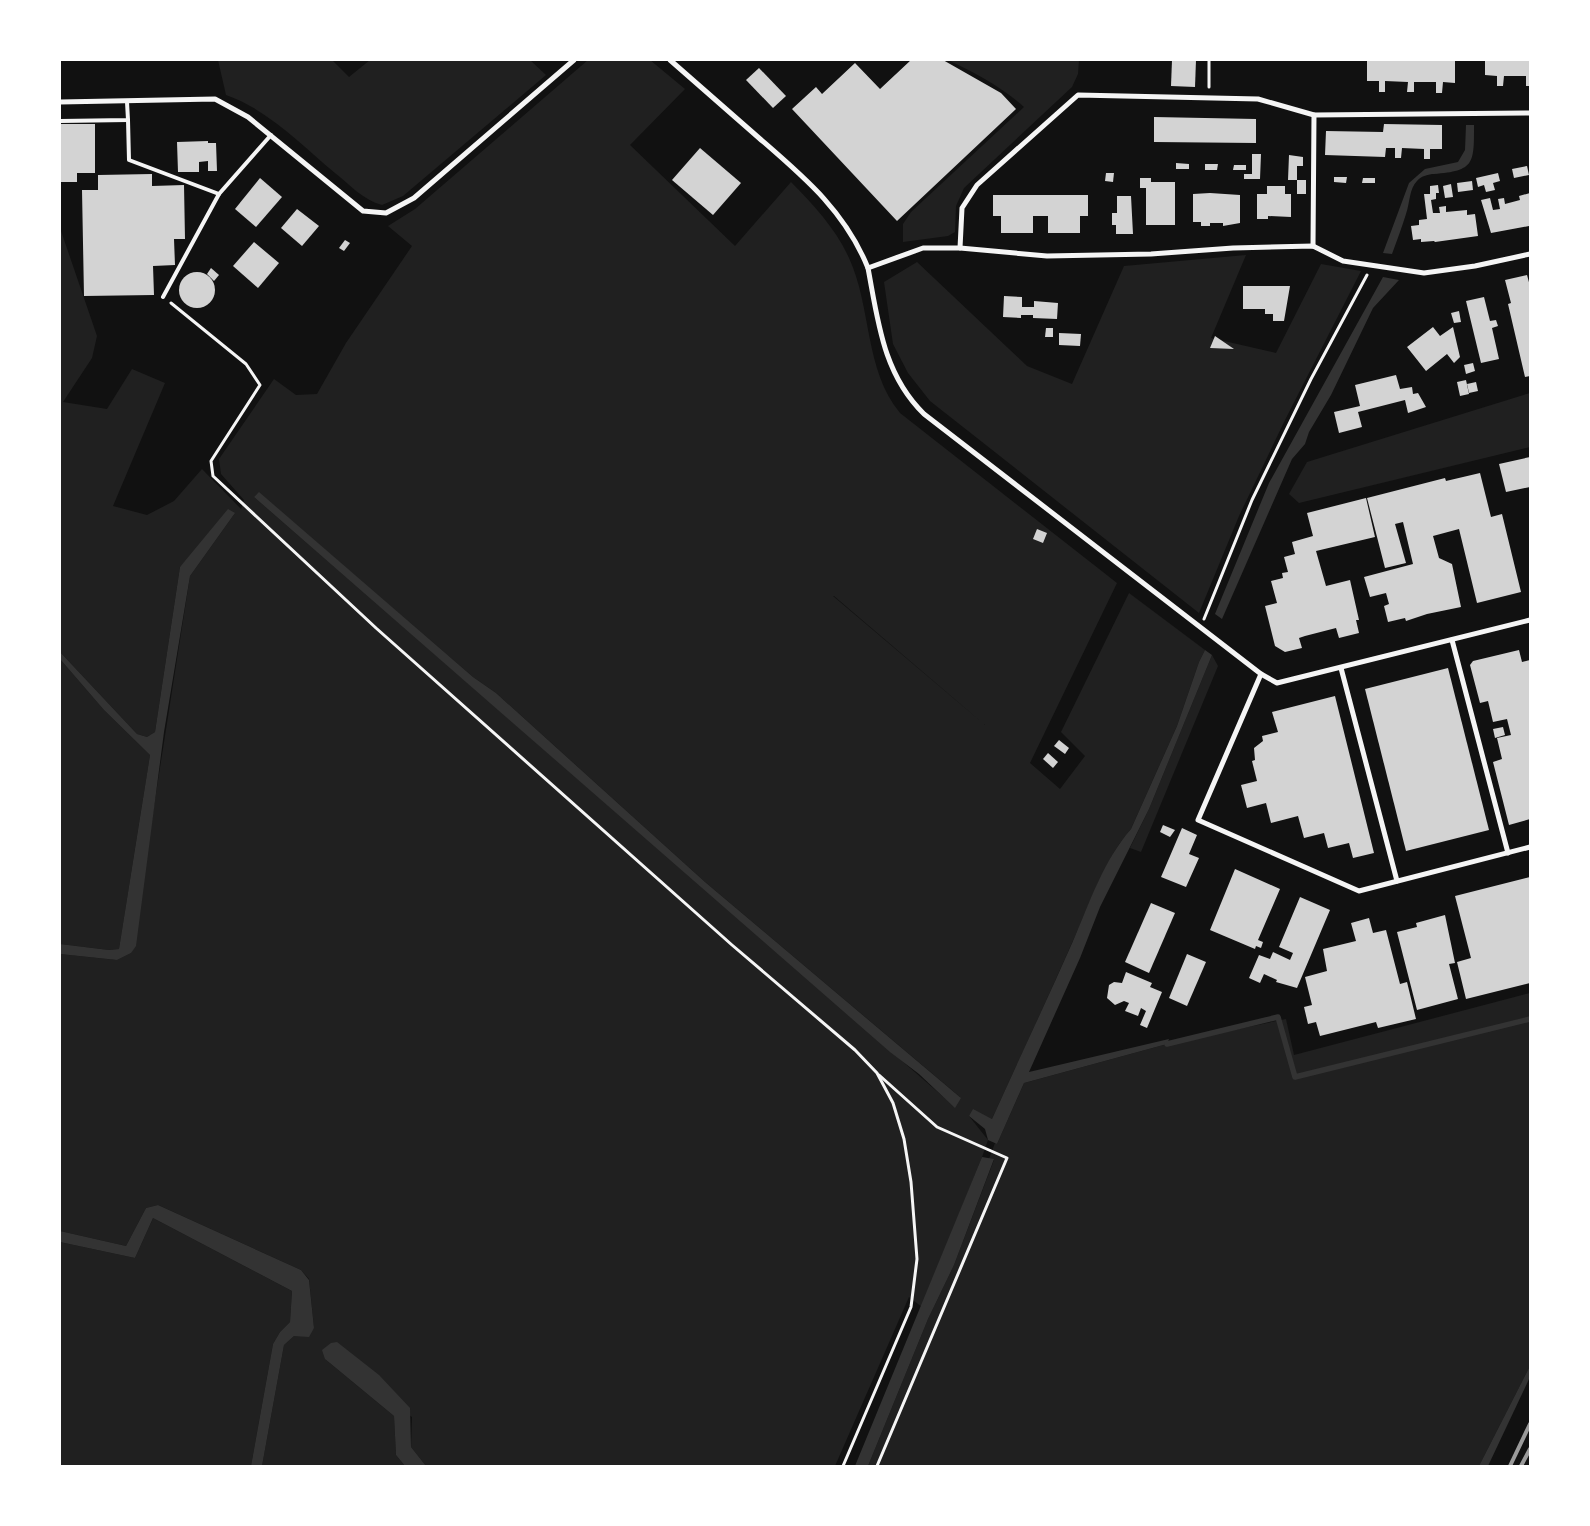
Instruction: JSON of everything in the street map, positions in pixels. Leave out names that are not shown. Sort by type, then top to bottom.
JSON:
[{"type":"street","points":[[60,102],[215,99],[248,116],[363,211],[386,213],[414,198],[574,60]]},
{"type":"street","points":[[670,60],[793,168],[827,201],[851,232],[868,268],[879,331],[891,368],[908,398],[924,414],[1261,674],[1277,683],[1530,620]]},
{"type":"street","points":[[960,248],[962,208],[977,185],[1078,96],[1258,100],[1314,115],[1530,112]]},
{"type":"street","points":[[1313,246],[1314,115]]},
{"type":"street","points":[[868,268],[923,248],[960,248],[1047,256],[1151,254],[1233,248],[1313,246],[1343,261],[1424,272],[1476,266],[1530,254]]},
{"type":"street","points":[[1452,640],[1508,853]]},
{"type":"street","points":[[1341,668],[1396,882]]},
{"type":"street","points":[[1261,674],[1198,820],[1359,891],[1530,847]]},
{"type":"lane","points":[[127,102],[129,160],[218,194]]},
{"type":"lane","points":[[60,120],[128,120]]},
{"type":"lane","points":[[163,296],[218,194],[271,135]]},
{"type":"path","points":[[1208,60],[1208,99]]},
{"type":"path","points":[[1201,627],[1252,500],[1311,379],[1372,265]]},
{"type":"path","points":[[163,296],[246,364],[260,385],[211,461],[213,476],[376,628],[732,945],[856,1050],[937,1127],[1008,1158],[877,1466]]},
{"type":"path","points":[[843,1466],[911,1307],[917,1259],[911,1182],[904,1139],[893,1103],[877,1072]]},
{"type":"shaded area","points":[[218,60],[332,60],[349,77],[370,60],[530,60],[546,75],[403,196],[382,205],[369,200],[357,192],[270,118],[241,101],[226,95]]},
{"type":"shaded area","points":[[588,60],[650,60],[685,89],[630,145],[735,246],[791,182],[816,208],[844,247],[862,297],[874,358],[880,377],[888,396],[900,413],[1117,583],[1030,763],[1060,789],[1085,756],[1061,732],[1129,593],[1205,650],[1177,726],[1131,829],[1112,855],[1098,883],[992,1119],[975,1111],[969,1116],[988,1140],[982,1157],[922,1307],[909,1297],[835,1466],[426,1466],[411,1447],[412,1417],[325,1359],[394,1416],[396,1455],[405,1466],[262,1466],[284,1345],[294,1336],[314,1328],[309,1279],[301,1270],[158,1205],[146,1208],[126,1246],[60,1231],[60,954],[117,960],[131,953],[190,576],[235,513],[180,567],[155,732],[147,737],[137,734],[60,652],[60,228],[97,336],[92,358],[63,402],[107,409],[132,369],[165,383],[113,506],[147,515],[174,501],[202,469],[241,509],[244,500],[221,474],[219,459],[274,379],[296,395],[317,394],[346,343],[412,246],[388,226],[415,209]],"holes":[[[259,493],[473,677],[496,693],[705,882],[960,1097],[955,1107],[254,497]],[[833,596],[834,596],[985,725]]]},
{"type":"shaded area","points":[[948,60],[1079,60],[1078,74],[1072,87],[964,188],[956,206],[955,232],[948,236],[903,242],[903,224],[911,212],[1024,107],[978,75]]},
{"type":"shaded area","points":[[1466,125],[1474,125],[1474,148],[1469,163],[1458,170],[1427,175],[1414,184],[1392,254],[1383,253],[1409,183],[1425,169],[1458,162],[1465,150]]},
{"type":"shaded area","points":[[1246,255],[1211,338],[1276,353],[1321,264],[1361,271],[1285,420],[1239,516],[1199,613],[930,401],[908,373],[893,344],[884,282],[917,262],[1027,366],[1072,384],[1124,266]]},
{"type":"shaded area","points":[[1383,277],[1399,280],[1373,308],[1331,395],[1309,432],[1305,444],[1292,459],[1222,619],[1215,614],[1269,483]]},
{"type":"shaded area","points":[[1530,393],[1530,447],[1299,503],[1289,494],[1307,462]]},
{"type":"shaded area","points":[[259,492],[473,677],[496,693],[705,882],[961,1098],[955,1108],[919,1074],[890,1052],[254,497]]},
{"type":"shaded area","points":[[228,509],[235,513],[190,576],[164,732],[136,946],[131,953],[117,960],[60,954],[60,944],[109,950],[119,949],[150,755],[104,710],[60,659],[60,652],[137,734],[147,737],[155,732],[180,567]]},
{"type":"shaded area","points":[[1205,650],[1212,655],[1149,809],[1100,907],[1080,958],[1029,1072],[1169,1039],[1167,1044],[1024,1083],[997,1144],[988,1140],[985,1129],[969,1116],[973,1109],[992,1119],[1098,882],[1121,841],[1131,829],[1177,726]]},
{"type":"shaded area","points":[[1212,655],[1218,666],[1141,852],[1130,848],[1149,809]]},
{"type":"shaded area","points":[[60,659],[104,710],[150,755],[119,949],[109,950],[60,944]]},
{"type":"shaded area","points":[[1530,993],[1530,1366],[1479,1466],[868,1466],[928,1319],[954,1265],[994,1160],[989,1159],[995,1143],[997,1144],[1024,1083],[1167,1044],[1286,1019],[1294,1055]]},
{"type":"shaded area","points":[[982,1157],[994,1159],[954,1265],[928,1319],[868,1466],[855,1466]]},
{"type":"shaded area","points":[[158,1205],[301,1270],[309,1280],[314,1328],[309,1337],[294,1336],[284,1345],[262,1466],[251,1466],[273,1344],[280,1332],[290,1322],[292,1291],[153,1218],[135,1258],[60,1242],[60,1231],[126,1246],[146,1208]]},
{"type":"shaded area","points":[[153,1218],[292,1291],[290,1322],[280,1332],[273,1344],[251,1466],[60,1466],[60,1242],[135,1258]]},
{"type":"shaded area","points":[[337,1342],[379,1375],[410,1408],[411,1447],[426,1466],[405,1466],[396,1455],[394,1416],[325,1359],[322,1350],[331,1343]]},
{"type":"shaded area","points":[[1530,1366],[1530,1377],[1488,1466],[1479,1466]]},
{"type":"building","points":[[911,60],[943,60],[1001,93],[1016,109],[897,221],[792,109],[816,87],[822,94],[855,63],[880,89]]},
{"type":"building","points":[[1172,60],[1196,60],[1195,87],[1171,86]]},
{"type":"building","points":[[1367,60],[1455,60],[1455,83],[1443,82],[1442,93],[1436,93],[1436,82],[1414,82],[1414,92],[1407,92],[1408,82],[1385,81],[1385,92],[1379,92],[1379,81],[1367,81]]},
{"type":"building","points":[[1485,60],[1530,60],[1530,86],[1526,86],[1526,76],[1504,76],[1503,86],[1497,86],[1497,76],[1485,75]]},
{"type":"building","points":[[759,68],[786,96],[773,108],[746,80]]},
{"type":"building","points":[[1154,117],[1256,119],[1256,143],[1154,142]]},
{"type":"building","points":[[60,124],[95,124],[95,173],[77,173],[77,182],[60,182]]},
{"type":"building","points":[[1384,124],[1442,125],[1442,149],[1430,149],[1430,159],[1424,159],[1424,149],[1402,148],[1401,158],[1395,158],[1395,148],[1386,148],[1385,157],[1325,155],[1326,131],[1383,132]]},
{"type":"building","points":[[208,141],[208,143],[216,143],[217,171],[208,171],[208,161],[199,162],[199,172],[178,172],[177,142]]},
{"type":"building","points":[[700,148],[741,183],[713,215],[672,180]]},
{"type":"building","points":[[1252,154],[1261,154],[1260,179],[1244,179],[1244,174],[1252,174]]},
{"type":"building","points":[[1289,155],[1303,157],[1303,166],[1297,166],[1297,180],[1288,180]]},
{"type":"building","points":[[1176,163],[1189,164],[1189,169],[1176,169]]},
{"type":"building","points":[[1205,164],[1218,164],[1217,170],[1205,170]]},
{"type":"building","points":[[1234,165],[1246,165],[1246,170],[1233,170]]},
{"type":"building","points":[[1527,166],[1529,175],[1514,178],[1512,169]]},
{"type":"building","points":[[1106,173],[1114,173],[1113,182],[1105,181]]},
{"type":"building","points":[[1498,173],[1500,181],[1493,183],[1495,190],[1486,192],[1484,185],[1478,187],[1476,178]]},
{"type":"building","points":[[152,174],[152,186],[184,185],[185,239],[174,239],[175,265],[153,266],[154,295],[84,296],[82,190],[98,190],[98,175]]},
{"type":"building","points":[[1334,177],[1347,177],[1346,183],[1334,182]]},
{"type":"building","points":[[260,178],[282,197],[256,227],[235,209]]},
{"type":"building","points":[[1140,178],[1151,178],[1151,182],[1175,182],[1175,225],[1146,225],[1146,188],[1140,188]]},
{"type":"building","points":[[1363,178],[1375,178],[1375,183],[1362,183]]},
{"type":"building","points":[[1297,180],[1306,180],[1306,194],[1297,194]]},
{"type":"building","points":[[1472,181],[1473,190],[1458,192],[1457,183]]},
{"type":"building","points":[[1451,184],[1453,197],[1445,198],[1443,186]]},
{"type":"building","points":[[1438,185],[1439,193],[1436,193],[1436,199],[1431,200],[1433,213],[1440,213],[1439,207],[1446,206],[1446,212],[1467,210],[1467,215],[1475,214],[1478,236],[1435,242],[1421,242],[1421,239],[1413,240],[1411,226],[1419,225],[1419,220],[1427,219],[1424,194],[1430,194],[1430,186]]},
{"type":"building","points":[[1267,186],[1285,186],[1285,194],[1291,194],[1291,217],[1268,216],[1268,219],[1257,219],[1257,194],[1267,194]]},
{"type":"building","points":[[1530,193],[1529,226],[1491,233],[1481,200],[1490,198],[1493,210],[1500,209],[1498,199],[1504,198],[1505,204],[1520,200],[1519,196]]},
{"type":"building","points":[[1193,194],[1240,195],[1240,223],[1223,226],[1223,223],[1210,223],[1210,226],[1201,226],[1201,222],[1193,222]]},
{"type":"building","points":[[993,195],[1088,195],[1088,216],[1080,216],[1080,233],[1048,233],[1048,216],[1033,216],[1033,233],[1001,233],[1001,216],[993,216]]},
{"type":"building","points":[[1117,196],[1131,196],[1133,234],[1116,234],[1116,225],[1112,225],[1112,213],[1117,213]]},
{"type":"building","points":[[297,209],[319,226],[302,246],[281,228]]},
{"type":"building","points":[[345,240],[350,243],[344,251],[339,248]]},
{"type":"building","points":[[254,242],[279,263],[258,288],[233,266]]},
{"type":"building","points":[[211,268],[219,275],[214,281],[207,274]]},
{"type":"building","points":[[197,272],[210,277],[215,290],[210,303],[197,308],[184,303],[179,290],[184,277]]},
{"type":"building","points":[[1527,275],[1530,286],[1530,376],[1525,377],[1508,304],[1511,303],[1505,280]]},
{"type":"building","points":[[1243,286],[1290,286],[1284,321],[1273,321],[1273,314],[1265,314],[1265,309],[1243,309]]},
{"type":"building","points":[[1004,296],[1022,297],[1022,307],[1034,307],[1034,301],[1058,303],[1057,319],[1033,318],[1033,315],[1021,315],[1021,318],[1003,317]]},
{"type":"building","points":[[1484,297],[1490,321],[1496,320],[1498,326],[1492,328],[1499,359],[1481,363],[1466,301]]},
{"type":"building","points":[[1459,311],[1461,322],[1454,323],[1451,313]]},
{"type":"building","points":[[1433,327],[1440,336],[1453,327],[1460,357],[1454,363],[1447,354],[1426,371],[1407,347]]},
{"type":"building","points":[[1046,328],[1053,328],[1053,337],[1045,337]]},
{"type":"building","points":[[1059,333],[1081,334],[1080,346],[1059,345]]},
{"type":"building","points":[[1215,336],[1234,349],[1210,348]]},
{"type":"building","points":[[1473,363],[1475,371],[1466,374],[1464,365]]},
{"type":"building","points":[[1396,375],[1400,389],[1412,387],[1413,394],[1418,393],[1426,407],[1408,413],[1405,400],[1358,412],[1362,427],[1339,433],[1334,412],[1360,406],[1355,385]]},
{"type":"building","points":[[1466,380],[1469,394],[1460,396],[1457,382]]},
{"type":"building","points":[[1476,382],[1478,391],[1469,393],[1467,384]]},
{"type":"building","points":[[1530,457],[1530,487],[1506,492],[1499,464]]},
{"type":"building","points":[[1480,473],[1491,517],[1502,514],[1521,592],[1477,603],[1459,529],[1433,536],[1439,558],[1452,564],[1461,607],[1427,614],[1406,621],[1405,618],[1388,622],[1384,606],[1389,604],[1386,593],[1370,597],[1364,577],[1413,564],[1403,522],[1395,524],[1406,563],[1385,568],[1367,498],[1445,478],[1446,481]]},
{"type":"building","points":[[1366,498],[1375,537],[1316,551],[1326,586],[1350,580],[1359,620],[1356,620],[1359,633],[1339,638],[1336,628],[1299,638],[1302,648],[1285,652],[1275,646],[1265,606],[1277,603],[1271,581],[1283,578],[1282,573],[1288,572],[1284,557],[1295,554],[1292,542],[1313,536],[1307,513]]},
{"type":"building","points":[[1037,529],[1047,533],[1043,543],[1033,539]]},
{"type":"building","points":[[1519,650],[1522,662],[1530,660],[1530,819],[1509,825],[1493,762],[1502,759],[1497,738],[1511,735],[1507,719],[1493,722],[1488,701],[1480,703],[1470,665],[1473,661]]},
{"type":"building","points":[[1448,668],[1489,830],[1406,851],[1365,689]]},
{"type":"building","points":[[1335,696],[1374,853],[1353,858],[1349,843],[1328,848],[1324,833],[1304,838],[1298,816],[1271,823],[1266,803],[1247,808],[1241,785],[1257,781],[1252,761],[1255,760],[1254,748],[1263,741],[1262,736],[1278,732],[1272,712]]},
{"type":"building","points":[[1503,727],[1505,735],[1495,738],[1493,729]]},
{"type":"building","points":[[1059,740],[1069,748],[1065,754],[1054,746]]},
{"type":"building","points":[[1048,753],[1058,762],[1053,768],[1043,759]]},
{"type":"building","points":[[1163,825],[1175,830],[1170,837],[1160,832]]},
{"type":"building","points":[[1182,828],[1197,835],[1189,854],[1199,858],[1186,887],[1161,877]]},
{"type":"building","points":[[1235,869],[1280,889],[1258,940],[1263,942],[1261,948],[1256,946],[1255,949],[1210,930]]},
{"type":"building","points":[[1530,877],[1530,983],[1466,999],[1457,962],[1471,958],[1455,896]]},
{"type":"building","points":[[1300,897],[1330,910],[1297,988],[1276,982],[1277,980],[1264,974],[1260,983],[1249,978],[1259,955],[1270,959],[1273,952],[1290,960],[1293,953],[1279,947]]},
{"type":"building","points":[[1151,903],[1175,913],[1149,973],[1125,962]]},
{"type":"building","points":[[1445,915],[1455,963],[1449,964],[1458,999],[1417,1010],[1397,932],[1417,927],[1416,923]]},
{"type":"building","points":[[1369,918],[1373,933],[1386,930],[1400,984],[1407,982],[1416,1019],[1378,1028],[1376,1022],[1320,1036],[1316,1022],[1308,1024],[1304,1007],[1312,1005],[1305,977],[1327,971],[1323,949],[1356,941],[1351,923]]},
{"type":"building","points":[[1187,954],[1206,962],[1187,1006],[1169,998]]},
{"type":"building","points":[[1126,972],[1152,983],[1150,987],[1162,992],[1147,1028],[1140,1025],[1146,1011],[1141,1008],[1138,1016],[1125,1011],[1129,1003],[1124,1001],[1115,1005],[1107,998],[1109,985],[1114,982],[1122,983]]},
{"type":"waterway","points":[[1167,1044],[1278,1017],[1295,1077],[1530,1019]]},
{"type":"railway","points":[[1510,1466],[1530,1424]]},
{"type":"railway","points":[[1521,1466],[1530,1449]]}]
